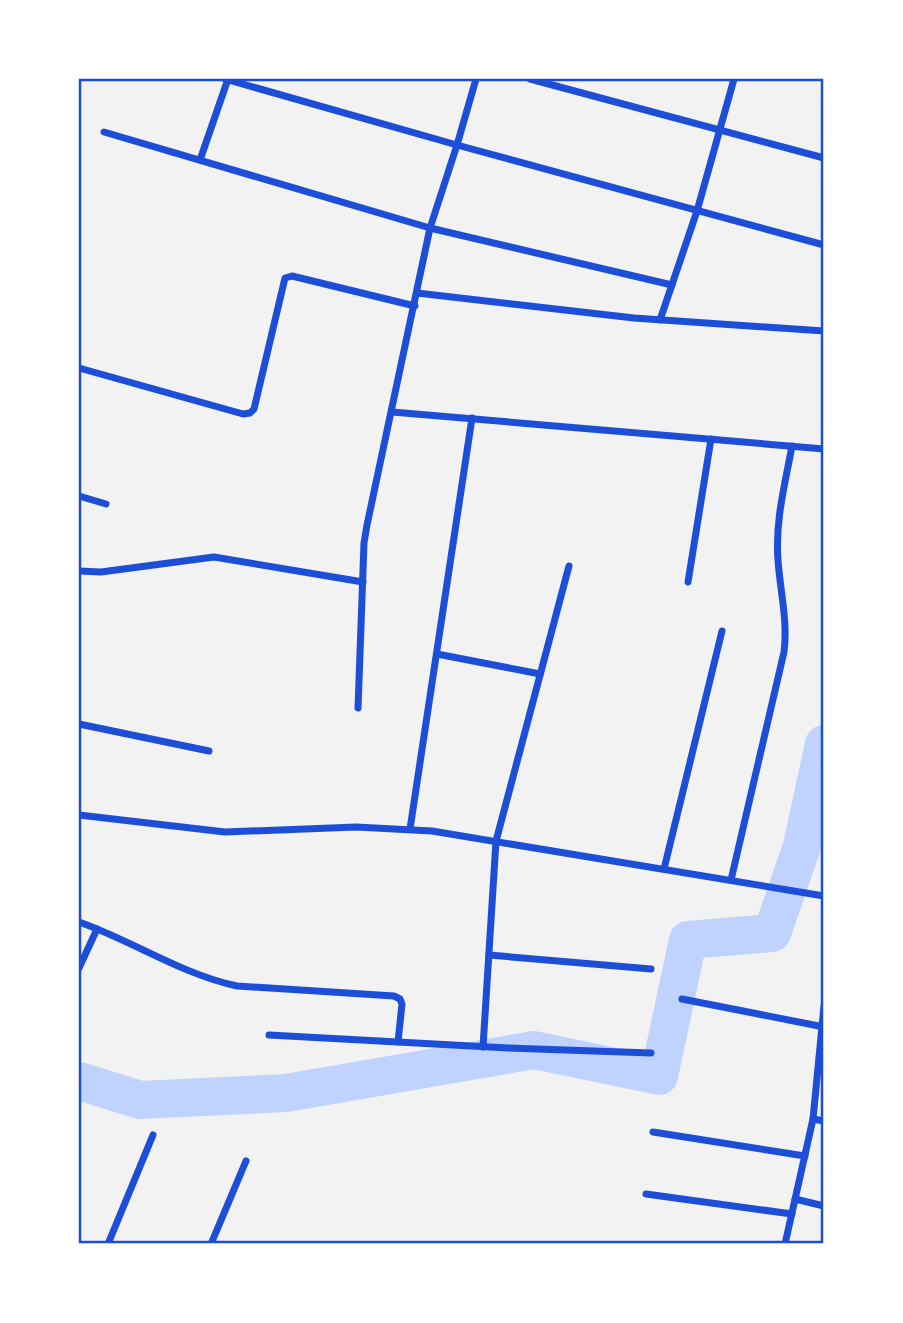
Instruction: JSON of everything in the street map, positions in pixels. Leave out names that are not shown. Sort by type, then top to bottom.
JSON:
[{"type":"street","points":[[200,160],[227,79],[824,245]]},
{"type":"street","points":[[358,708],[366,534],[430,228],[476,79]]},
{"type":"street","points":[[530,79],[824,158]]},
{"type":"street","points":[[660,320],[697,211],[734,79]]},
{"type":"street","points":[[104,132],[430,228],[672,285]]},
{"type":"street","points":[[79,368],[243,414],[250,413],[254,409],[285,278],[292,276],[415,306]]},
{"type":"street","points":[[417,293],[660,320],[824,331]]},
{"type":"street","points":[[392,412],[824,449]]},
{"type":"street","points":[[410,829],[472,418]]},
{"type":"street","points":[[688,582],[711,439]]},
{"type":"street","points":[[732,880],[784,652],[786,636],[778,560],[778,523],[792,446]]},
{"type":"street","points":[[79,496],[106,504]]},
{"type":"street","points":[[79,571],[101,572],[214,557],[363,582]]},
{"type":"street","points":[[483,1047],[496,841],[569,566]]},
{"type":"street","points":[[664,869],[722,631]]},
{"type":"street","points":[[437,654],[540,674]]},
{"type":"street","points":[[79,723],[209,751]]},
{"type":"street","points":[[79,815],[225,832],[356,827],[410,829],[824,897]]},
{"type":"street","points":[[79,922],[215,982],[237,986],[394,996],[400,999],[402,1004],[398,1042]]},
{"type":"street","points":[[79,968],[97,929]]},
{"type":"street","points":[[489,955],[651,969]]},
{"type":"street","points":[[682,999],[823,1027]]},
{"type":"street","points":[[785,1244],[813,1119],[824,1006]]},
{"type":"street","points":[[270,1035],[651,1053]]},
{"type":"street","points":[[813,1119],[824,1121]]},
{"type":"street","points":[[653,1132],[805,1156]]},
{"type":"street","points":[[108,1244],[153,1135]]},
{"type":"street","points":[[211,1244],[246,1161]]},
{"type":"street","points":[[646,1194],[792,1213]]},
{"type":"street","points":[[795,1199],[824,1206]]},
{"type":"waterway","points":[[79,1081],[140,1100],[286,1093],[534,1050],[659,1076],[688,940],[772,933],[802,846],[824,744]]}]
